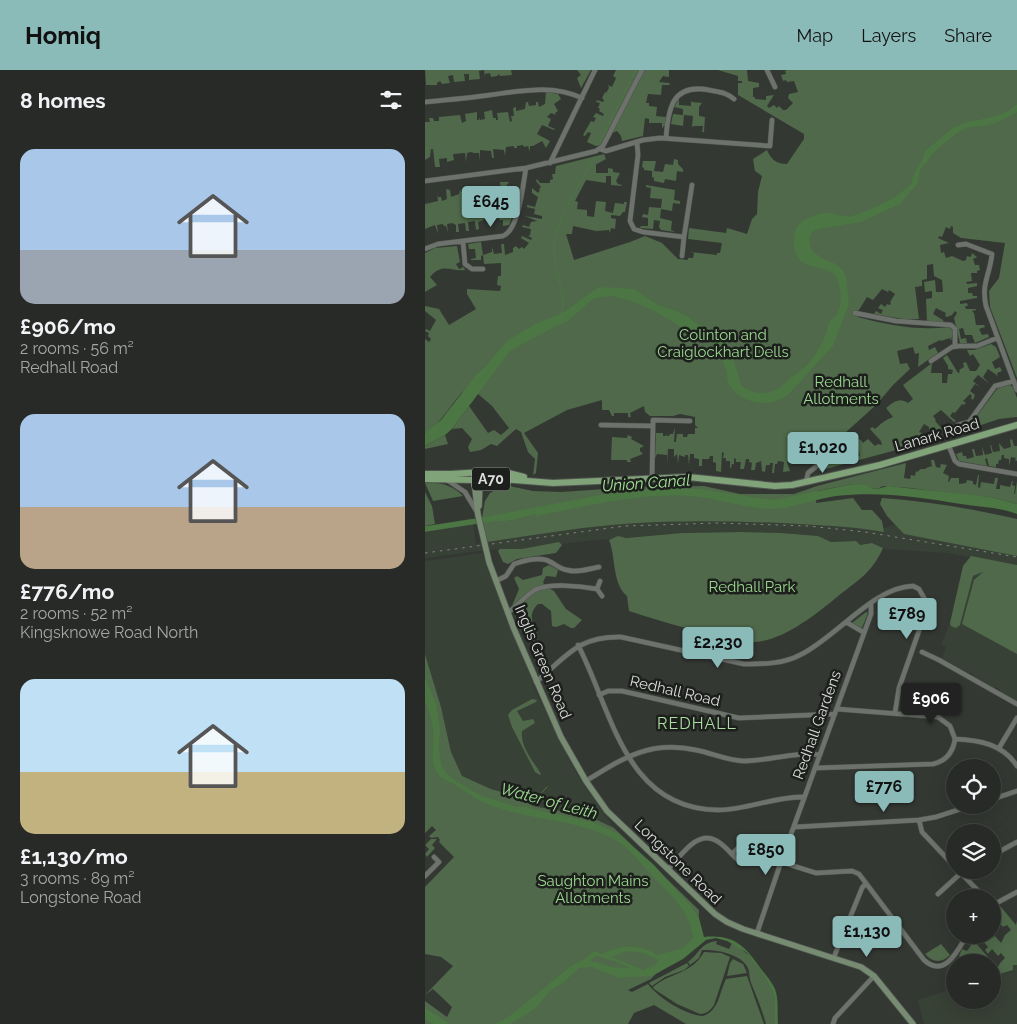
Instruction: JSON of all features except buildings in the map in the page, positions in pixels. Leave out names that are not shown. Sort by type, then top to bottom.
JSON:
[{"type":"main road","name":"Lanark Road","points":[[425,474],[571,482],[688,477],[775,486],[792,485],[874,466],[1017,425]]},
{"type":"main road","name":"Lanark Road","points":[[425,478],[445,479],[477,476]]},
{"type":"street","points":[[550,163],[595,70]]},
{"type":"street","points":[[600,149],[642,70]]},
{"type":"street","points":[[767,70],[775,87]]},
{"type":"street","points":[[765,82],[771,80]]},
{"type":"street","points":[[666,138],[671,106],[685,90],[696,88],[727,93],[734,99]]},
{"type":"street","points":[[425,102],[544,89],[559,90],[582,98]]},
{"type":"street","points":[[425,180],[526,168],[600,149],[609,150],[653,139],[666,138],[770,146],[772,120]]},
{"type":"street","points":[[637,142],[638,153],[630,221],[632,227],[639,231],[684,237]]},
{"type":"street","points":[[425,249],[438,244],[503,236],[509,233],[517,214],[526,168]]},
{"type":"street","points":[[682,256],[693,192],[692,184]]},
{"type":"street","points":[[463,242],[465,264],[472,269],[483,269]]},
{"type":"street","points":[[958,245],[966,244],[991,254],[984,284],[984,296],[997,338],[1017,390]]},
{"type":"street","points":[[855,313],[896,321],[951,325],[955,329],[955,346]]},
{"type":"street","points":[[931,361],[955,346],[977,346],[997,338]]},
{"type":"street","points":[[958,425],[971,424],[995,386],[1014,381]]},
{"type":"street","points":[[652,478],[653,420],[682,419],[690,421]]},
{"type":"street","points":[[601,425],[653,426]]},
{"type":"street","points":[[948,444],[955,460],[959,464],[1017,474]]},
{"type":"street","points":[[806,482],[808,473],[827,458]]},
{"type":"street","name":"Inglis Green Road","points":[[477,476],[478,513],[484,545],[508,612],[561,737],[586,781],[607,811]]},
{"type":"street","name":"Inglis Green Road","points":[[445,479],[465,492],[478,513]]},
{"type":"street","points":[[496,581],[506,576],[514,564],[541,559],[545,559],[558,568],[568,571],[599,567]]},
{"type":"street","points":[[597,589],[600,581]]},
{"type":"street","points":[[537,682],[578,646],[597,638],[621,637],[744,664],[774,663],[799,656],[813,648],[882,595],[893,590],[913,586],[919,589],[928,605],[917,650],[899,688],[895,713]]},
{"type":"street","points":[[508,612],[516,608],[533,590],[540,588],[597,589]]},
{"type":"street","points":[[597,589],[602,596]]},
{"type":"street","name":"Redhall Gardens","points":[[757,933],[871,614],[871,603]]},
{"type":"street","points":[[846,622],[863,632]]},
{"type":"street","points":[[578,646],[611,725],[628,756],[641,774],[653,786],[676,801],[706,809],[727,810],[805,797]]},
{"type":"street","points":[[917,650],[939,660],[1017,704]]},
{"type":"street","name":"Redhall Road","points":[[599,695],[608,691],[623,690],[745,719],[836,711],[935,716],[950,726],[955,739]]},
{"type":"street","points":[[999,748],[1017,718]]},
{"type":"street","points":[[815,768],[933,764],[948,756],[955,739],[980,742],[999,748],[1009,755],[1017,766]]},
{"type":"street","points":[[586,781],[628,756],[646,750],[670,748],[695,750],[743,761],[820,755]]},
{"type":"street","points":[[1001,796],[1017,791]]},
{"type":"street","name":"Longstone Road","points":[[607,811],[715,914],[731,924],[857,964],[873,976],[913,1024]]},
{"type":"street","points":[[795,827],[919,820],[946,814]]},
{"type":"street","points":[[919,820],[923,832],[946,856]]},
{"type":"street","points":[[668,869],[695,841],[703,838],[715,840],[737,859]]},
{"type":"street","points":[[1001,851],[1017,842]]},
{"type":"street","points":[[732,854],[737,849]]},
{"type":"street","points":[[425,876],[439,862],[434,857]]},
{"type":"street","points":[[781,862],[816,873],[855,872],[859,874],[929,964],[937,966],[946,964],[961,944]]},
{"type":"street","points":[[938,894],[954,879]]},
{"type":"street","points":[[968,879],[977,889]]},
{"type":"street","points":[[834,957],[862,888],[866,883]]},
{"type":"street","points":[[1001,901],[1017,892]]},
{"type":"street","points":[[833,1024],[835,1018],[873,976]]},
{"type":"shaded area","points":[[1017,104],[1017,112],[1009,117],[990,125],[966,128],[944,143],[920,169],[918,183],[900,204],[861,222],[814,230],[809,237],[810,246],[813,252],[843,270],[846,277],[849,304],[833,346],[788,395],[773,402],[749,401],[735,392],[729,384],[723,361],[707,337],[691,333],[654,311],[632,301],[612,296],[594,298],[565,323],[510,351],[452,429],[425,446],[425,433],[441,420],[476,375],[508,340],[537,323],[564,312],[597,288],[634,289],[658,305],[676,311],[689,317],[696,323],[713,330],[717,333],[734,361],[741,385],[760,393],[774,391],[804,368],[814,356],[820,347],[830,321],[837,314],[840,304],[839,287],[833,273],[807,265],[796,255],[794,239],[795,231],[799,224],[812,216],[822,213],[849,216],[868,210],[898,195],[911,184],[925,151],[954,127],[967,122],[993,117],[1010,110]]},
{"type":"shaded area","points":[[853,484],[867,485],[877,489],[888,486],[990,497],[1017,504],[1017,514],[1003,510],[915,497],[867,494],[836,496],[769,509],[687,496],[649,497],[536,516],[536,514],[506,521],[489,519],[495,515],[616,492],[654,488],[700,489],[773,500]]},
{"type":"shaded area","points":[[610,506],[883,529],[900,522],[1017,553],[1017,565],[947,553],[886,549],[872,543],[859,545],[856,541],[831,542],[818,536],[741,532],[682,533],[594,540],[553,545],[503,558],[497,549],[425,558],[425,527],[472,518],[476,544]]},
{"type":"shaded area","points":[[482,553],[538,696],[576,773],[614,828],[589,816],[533,806],[516,796],[491,789],[462,776],[451,752],[441,707],[425,654],[425,561]]},
{"type":"shaded area","points":[[999,570],[1017,574],[1017,701],[1000,691],[997,687],[995,688],[972,673],[942,658],[946,647],[941,645],[950,623],[960,625],[973,576],[982,572]]},
{"type":"shaded area","points":[[425,678],[436,703],[440,728],[439,748],[441,763],[445,772],[456,781],[482,796],[517,807],[527,806],[528,808],[593,822],[619,834],[654,865],[691,906],[699,918],[704,937],[723,938],[731,940],[738,943],[750,954],[775,989],[778,1024],[775,1024],[775,1000],[765,977],[746,952],[727,941],[716,938],[706,940],[683,959],[652,976],[619,978],[592,967],[579,968],[563,983],[551,990],[536,1008],[511,1024],[495,1024],[507,1018],[571,966],[594,951],[602,954],[623,947],[637,947],[657,955],[683,948],[693,938],[692,930],[686,915],[677,902],[631,852],[618,841],[580,826],[517,813],[487,804],[440,776],[436,771],[433,761],[433,730],[425,701]],"holes":[[[626,951],[643,953],[658,960],[655,965],[643,970],[612,957]],[[597,956],[617,962],[629,968],[611,967],[591,962],[592,958]]]},
{"type":"shaded area","points":[[1013,965],[1017,965],[1017,1024],[924,1024],[918,1000],[946,991],[946,1009],[1001,1009],[1001,974],[1013,971]]},
{"type":"shaded area","points":[[425,1008],[450,1024],[433,1024],[425,1019]]},
{"type":"green space","points":[[425,70],[484,70],[479,71],[480,79],[469,80],[469,74],[464,74],[465,81],[454,82],[453,75],[448,76],[450,83],[442,84],[440,81],[437,85],[426,85]]},
{"type":"green space","points":[[484,70],[511,70],[512,75],[500,76],[499,74],[491,77],[490,73],[485,74],[485,78]]},
{"type":"green space","points":[[577,70],[591,70],[581,88],[577,78],[581,75]]},
{"type":"green space","points":[[616,70],[669,70],[669,77],[663,76],[659,82],[669,83],[670,85],[662,85],[661,95],[648,94],[646,103],[649,103],[649,106],[657,107],[656,116],[666,117],[665,125],[662,128],[662,123],[649,123],[649,119],[645,118],[643,136],[622,141],[617,131],[607,135],[601,145],[596,146],[587,142],[591,133],[588,132],[585,136],[583,135],[591,121],[594,122],[596,118],[593,117],[596,113],[603,116],[604,114],[598,108],[600,103],[596,102],[597,100],[603,102],[602,98],[609,88],[608,85],[612,87],[616,78],[613,76]]},
{"type":"green space","name":"Colinton and Craiglockhart Dells","points":[[718,70],[747,70],[748,81],[759,83],[759,87],[753,88],[753,97],[766,100],[766,96],[774,95],[767,106],[769,108],[774,105],[777,108],[779,106],[786,110],[793,103],[788,98],[789,94],[798,92],[794,81],[783,81],[781,75],[786,74],[785,71],[787,70],[1017,70],[1017,378],[990,307],[989,291],[999,278],[1005,243],[961,238],[953,233],[953,227],[951,226],[950,229],[946,227],[942,237],[939,236],[938,238],[949,243],[940,245],[941,253],[944,252],[946,258],[952,256],[963,261],[966,260],[967,256],[971,257],[972,253],[977,257],[973,259],[975,265],[979,265],[980,270],[977,273],[971,273],[972,281],[966,282],[967,284],[977,283],[977,286],[968,288],[968,293],[972,293],[977,298],[960,301],[960,304],[967,303],[966,309],[976,309],[972,311],[976,325],[984,325],[985,327],[979,329],[982,335],[988,334],[989,337],[975,343],[972,335],[965,335],[963,328],[959,329],[961,339],[966,338],[967,343],[960,343],[954,318],[957,313],[955,311],[947,317],[945,316],[946,313],[936,308],[933,314],[943,320],[944,324],[927,322],[926,299],[932,298],[932,291],[925,292],[924,282],[935,280],[936,292],[943,292],[942,280],[934,276],[933,264],[927,265],[927,279],[922,280],[922,286],[915,287],[919,319],[903,319],[874,314],[876,311],[881,314],[883,310],[878,308],[881,304],[885,307],[887,304],[890,305],[895,294],[889,290],[888,292],[882,289],[873,300],[867,297],[855,313],[858,317],[880,323],[903,326],[949,327],[953,331],[951,341],[950,338],[940,340],[928,346],[929,350],[935,347],[938,353],[918,367],[919,353],[915,354],[913,347],[897,351],[900,364],[907,363],[910,369],[876,405],[824,452],[819,454],[815,444],[811,444],[804,450],[809,456],[806,459],[799,453],[797,460],[793,457],[790,458],[790,461],[787,462],[790,471],[783,472],[784,462],[778,461],[775,464],[774,473],[772,473],[773,463],[766,465],[765,472],[762,471],[761,461],[756,463],[755,470],[751,470],[752,463],[749,462],[749,459],[746,459],[744,469],[740,469],[741,462],[736,462],[734,458],[734,464],[730,468],[730,461],[726,461],[726,458],[723,458],[724,453],[722,452],[721,472],[716,471],[716,463],[713,462],[713,456],[710,456],[709,459],[702,459],[702,466],[699,466],[699,459],[694,458],[694,454],[690,454],[689,465],[688,455],[685,455],[685,457],[679,455],[678,464],[677,454],[674,457],[674,449],[668,449],[667,464],[667,455],[657,454],[655,458],[656,433],[663,433],[663,436],[667,434],[669,436],[673,434],[675,427],[674,442],[676,442],[677,434],[683,434],[683,437],[687,437],[688,434],[695,434],[695,428],[698,428],[695,425],[695,417],[680,414],[673,416],[650,416],[645,412],[644,406],[630,413],[631,417],[628,417],[628,413],[614,413],[614,416],[612,416],[609,410],[602,410],[602,400],[567,410],[524,433],[538,453],[536,473],[533,475],[535,459],[528,452],[521,432],[516,429],[497,446],[491,444],[481,450],[470,452],[468,447],[472,439],[462,428],[452,429],[469,406],[488,433],[494,430],[501,435],[509,428],[492,406],[469,386],[443,417],[425,433],[425,339],[429,342],[431,339],[428,336],[429,333],[425,331],[426,329],[430,331],[436,320],[425,311],[425,306],[439,309],[449,325],[476,309],[467,294],[467,289],[500,291],[501,286],[497,285],[498,276],[501,276],[501,263],[484,264],[483,255],[492,252],[492,247],[494,254],[502,253],[501,244],[504,244],[505,255],[513,252],[513,248],[516,246],[519,249],[522,247],[524,249],[529,243],[521,238],[522,236],[531,240],[532,238],[528,236],[531,229],[522,227],[523,225],[529,227],[531,222],[537,221],[525,216],[542,219],[542,216],[534,214],[535,209],[527,207],[527,205],[535,207],[538,197],[532,193],[532,188],[538,193],[541,187],[536,181],[537,179],[540,183],[550,183],[550,180],[553,179],[552,174],[555,174],[556,166],[604,154],[606,159],[595,165],[596,173],[608,173],[608,168],[613,169],[613,172],[620,173],[616,181],[622,186],[611,185],[611,176],[606,176],[606,183],[586,180],[575,201],[578,202],[577,209],[587,210],[587,216],[594,217],[596,201],[606,202],[605,211],[613,213],[615,203],[624,204],[624,202],[627,202],[625,212],[620,216],[611,215],[611,218],[616,219],[615,229],[611,228],[610,233],[609,230],[596,231],[573,226],[572,234],[566,234],[574,260],[645,236],[662,243],[678,259],[688,260],[688,258],[693,258],[694,253],[690,252],[717,255],[717,253],[720,253],[722,243],[688,239],[689,228],[726,233],[727,228],[747,234],[752,219],[757,214],[758,192],[762,176],[755,171],[753,159],[767,150],[774,160],[787,164],[804,139],[804,134],[738,95],[738,83],[742,83],[742,81],[738,81],[738,76]]},
{"type":"green space","points":[[546,92],[558,94],[561,99],[554,104],[558,111],[555,113],[556,115],[551,113],[547,117],[551,119],[548,126],[555,129],[542,125],[537,134],[550,141],[546,148],[542,141],[530,146],[530,152],[528,146],[517,146],[517,148],[514,148],[514,146],[506,147],[505,156],[504,150],[493,149],[494,158],[492,158],[491,151],[480,150],[480,161],[479,153],[467,153],[466,162],[465,153],[453,154],[454,160],[447,162],[447,158],[439,159],[440,167],[435,167],[433,149],[431,149],[430,157],[425,160],[425,122],[430,122],[429,118],[439,121],[439,117],[460,115],[462,123],[466,121],[465,114],[477,112],[477,120],[479,120],[479,117],[480,120],[485,119],[484,112],[492,110],[493,118],[496,118],[496,120],[498,120],[497,113],[508,112],[510,122],[512,121],[511,116],[514,116],[513,108],[516,107],[516,111],[525,109],[526,102],[528,102],[529,106],[536,105],[536,102],[538,102],[539,107],[545,104]]},
{"type":"green space","points":[[679,99],[679,105],[691,106],[691,101],[702,103],[699,107],[699,116],[705,117],[704,132],[702,132],[703,126],[692,127],[693,116],[684,115],[683,126],[671,124],[673,114],[683,115],[683,109],[674,107]]},
{"type":"green space","points":[[674,159],[678,160],[678,164],[683,169],[683,172],[677,171],[676,181],[665,179],[664,183],[654,181],[652,171],[644,170],[642,167],[643,161],[656,161],[654,171],[663,172],[665,164],[673,165]]},
{"type":"green space","points":[[500,182],[509,182],[504,189],[505,194],[508,191],[512,194],[519,186],[518,194],[504,196],[504,200],[500,201],[499,206],[508,205],[508,207],[499,208],[500,214],[503,214],[503,216],[513,215],[509,225],[503,226],[503,220],[499,220],[499,218],[494,219],[494,222],[489,219],[490,225],[488,225],[486,212],[483,212],[484,220],[478,222],[479,229],[476,230],[475,221],[468,222],[469,231],[466,231],[465,223],[458,224],[459,232],[456,232],[456,225],[452,223],[447,224],[448,233],[446,226],[443,224],[437,225],[438,234],[435,225],[425,229],[425,204],[438,201],[437,192],[438,197],[441,197],[442,201],[447,199],[446,189],[450,190],[451,197],[459,194],[460,189],[463,192],[464,198],[471,197],[470,186],[474,194],[481,194],[481,185],[482,192],[487,192],[488,196],[491,196],[490,184],[492,191],[501,192]]},
{"type":"green space","points":[[646,185],[675,190],[674,200],[680,201],[680,204],[673,203],[672,211],[661,209],[660,218],[672,221],[671,230],[675,232],[661,230],[659,227],[660,221],[654,220],[653,229],[640,228],[641,226],[648,226],[648,218],[642,217],[643,214],[648,215],[649,207],[661,208],[662,199],[650,198],[651,188],[646,187]]},
{"type":"green space","points":[[481,242],[483,255],[481,260],[471,260],[476,258],[475,249],[469,249],[468,244]]},
{"type":"green space","points":[[457,246],[460,262],[456,264],[459,269],[464,267],[465,270],[443,269],[435,272],[430,277],[437,285],[425,292],[425,253],[435,248]]},
{"type":"green space","points":[[991,344],[996,347],[1000,357],[992,362],[995,369],[1000,367],[1002,371],[997,373],[998,376],[988,369],[983,377],[990,384],[978,375],[973,381],[980,387],[975,384],[970,391],[975,395],[973,400],[970,394],[963,401],[966,403],[962,404],[950,416],[956,421],[954,422],[941,410],[933,416],[945,432],[950,428],[950,424],[958,427],[959,433],[946,437],[940,429],[932,431],[924,424],[919,432],[924,434],[926,442],[818,471],[837,452],[833,458],[837,463],[846,461],[845,456],[851,454],[852,458],[860,455],[858,448],[851,448],[846,443],[856,433],[858,440],[860,439],[863,443],[868,439],[875,446],[878,444],[882,445],[881,441],[870,429],[872,427],[875,429],[893,417],[886,408],[899,400],[908,403],[913,399],[903,385],[932,363],[931,373],[942,373],[942,383],[947,383],[948,374],[952,374],[953,370],[948,369],[943,358],[947,355],[958,373],[964,367],[963,363],[966,362],[970,371],[976,371],[980,365],[973,354],[970,356],[967,350],[974,350]]},
{"type":"green space","points":[[1010,385],[1013,387],[1017,398],[1017,417],[999,419],[975,427],[973,421],[997,389]]},
{"type":"green space","points":[[445,435],[448,444],[425,449],[425,446]]},
{"type":"green space","points":[[628,435],[632,437],[631,439],[644,446],[640,448],[643,454],[630,459],[631,462],[627,462],[627,460],[611,460],[612,437],[627,438]]},
{"type":"green space","points":[[1012,439],[1014,446],[1017,446],[1017,461],[1015,460],[1016,458],[1011,457],[1009,466],[1009,459],[1004,458],[1004,455],[996,464],[996,467],[989,466],[987,458],[985,459],[987,466],[959,461],[956,454],[962,452],[963,456],[966,456],[967,459],[974,457],[972,449],[974,449],[976,456],[983,455],[982,447],[985,455],[992,453],[990,445],[993,452],[1000,451],[999,443],[1004,449],[1011,447],[1010,440]]},
{"type":"green space","points":[[931,460],[934,460],[936,467],[940,468],[941,464],[947,465],[943,473],[949,476],[948,482],[951,478],[959,478],[959,484],[966,483],[967,480],[973,481],[973,484],[976,485],[979,475],[978,487],[980,488],[981,482],[994,484],[995,478],[998,478],[996,489],[1000,489],[1000,485],[1010,487],[1013,481],[1012,485],[1015,486],[1015,494],[1017,481],[1017,504],[990,497],[883,486],[877,489],[853,484],[817,491],[816,503],[853,498],[862,510],[872,510],[882,521],[884,532],[846,527],[782,523],[718,521],[632,523],[487,542],[482,518],[485,501],[490,493],[498,488],[509,486],[533,491],[561,492],[635,487],[704,486],[740,494],[794,494],[817,486],[906,463],[904,478],[910,479],[911,475],[915,476],[916,471],[932,466]]},
{"type":"green space","points":[[425,483],[446,485],[455,489],[463,496],[433,501]]},
{"type":"green space","points":[[425,492],[432,506],[435,524],[425,526]]},
{"type":"green space","points":[[882,498],[950,506],[1017,519],[1017,556],[904,534],[887,516],[880,504]]},
{"type":"green space","name":"Redhall Park","points":[[741,532],[818,536],[831,542],[856,541],[860,545],[872,543],[883,548],[869,570],[809,619],[788,632],[766,640],[755,642],[703,632],[629,611],[627,596],[619,585],[609,540],[618,536],[626,538],[682,533]]},
{"type":"green space","points":[[559,542],[562,545],[556,553],[517,559],[508,564],[503,562],[498,551],[500,549],[522,549]]},
{"type":"green space","points":[[971,556],[1017,565],[1017,654],[962,624],[974,580],[983,572],[973,576],[960,625],[956,628],[951,626],[950,623],[963,566]]},
{"type":"green space","points":[[549,565],[558,570],[556,577],[546,576],[543,582],[545,586],[554,591],[566,609],[582,620],[574,628],[564,624],[556,627],[552,626],[551,611],[542,604],[538,604],[532,616],[538,636],[537,640],[533,641],[521,631],[512,606],[519,589],[514,578],[517,576],[523,580],[542,575],[543,568]]},
{"type":"green space","points":[[866,612],[868,613],[862,628],[852,623]]},
{"type":"green space","name":"Saughton Mains Allotments","points":[[425,654],[441,707],[451,752],[462,776],[491,789],[516,796],[533,806],[589,816],[614,828],[699,910],[698,938],[663,966],[651,979],[628,990],[632,992],[648,984],[658,995],[673,1005],[689,1013],[703,1016],[708,1014],[715,1006],[726,979],[747,976],[764,1024],[686,1024],[654,1005],[634,1013],[628,1024],[425,1024],[425,1001],[447,1017],[452,1007],[433,989],[425,995],[453,966],[441,957],[425,954],[425,887],[454,857],[439,842],[438,837],[431,838],[429,836],[436,830],[432,826],[425,833]]},
{"type":"green space","points":[[532,699],[537,700],[517,711],[523,721],[533,719],[535,723],[522,731],[522,737],[525,748],[540,775],[535,772],[512,727],[508,715],[512,710]]},
{"type":"green space","points":[[431,839],[437,839],[432,845],[435,848],[427,857],[425,854],[429,849],[425,845]]},
{"type":"green space","points":[[1001,907],[1016,925],[1017,920],[1017,965],[1013,965],[1013,970],[1001,974],[1001,962],[1005,958],[1001,953],[996,954],[992,949],[988,954],[985,950],[988,947],[986,944],[1001,944],[1005,935],[1011,930],[1007,925],[1003,927],[1001,925]]},
{"type":"green space","points":[[717,941],[716,944],[729,949],[732,943],[739,947],[759,967],[773,993],[775,1024],[766,1024],[750,981],[748,968],[740,959],[728,953],[702,950],[699,958],[690,965],[688,962],[704,946]]},
{"type":"green space","points":[[941,944],[949,954],[946,954],[946,958],[937,961],[925,954]]},
{"type":"green space","points":[[972,944],[977,944],[985,954],[960,954],[962,949],[967,951]]},
{"type":"green space","points":[[704,952],[721,953],[730,957],[711,1009],[700,1014],[677,1004],[654,989],[653,987],[660,982],[693,965]]},
{"type":"green space","points":[[733,959],[743,964],[747,973],[727,976]]},
{"type":"green space","points":[[687,963],[689,966],[684,970],[665,977],[652,986],[649,983]]},
{"type":"waterway","points":[[598,145],[636,70]]},
{"type":"waterway","points":[[563,311],[562,295],[554,255],[555,237],[563,214],[594,158]]},
{"type":"waterway","name":"Union Canal","points":[[425,529],[497,518]]},
{"type":"waterway","name":"Water of Leith","points":[[530,810],[531,804],[547,787]]},
{"type":"railway","points":[[425,553],[625,526],[717,523],[808,526],[865,532],[1017,557]]},
{"type":"district","name":"REDHALL","points":[[697,723]]},
{"type":"park label","name":"Redhall Allotments","points":[[841,390]]}]
